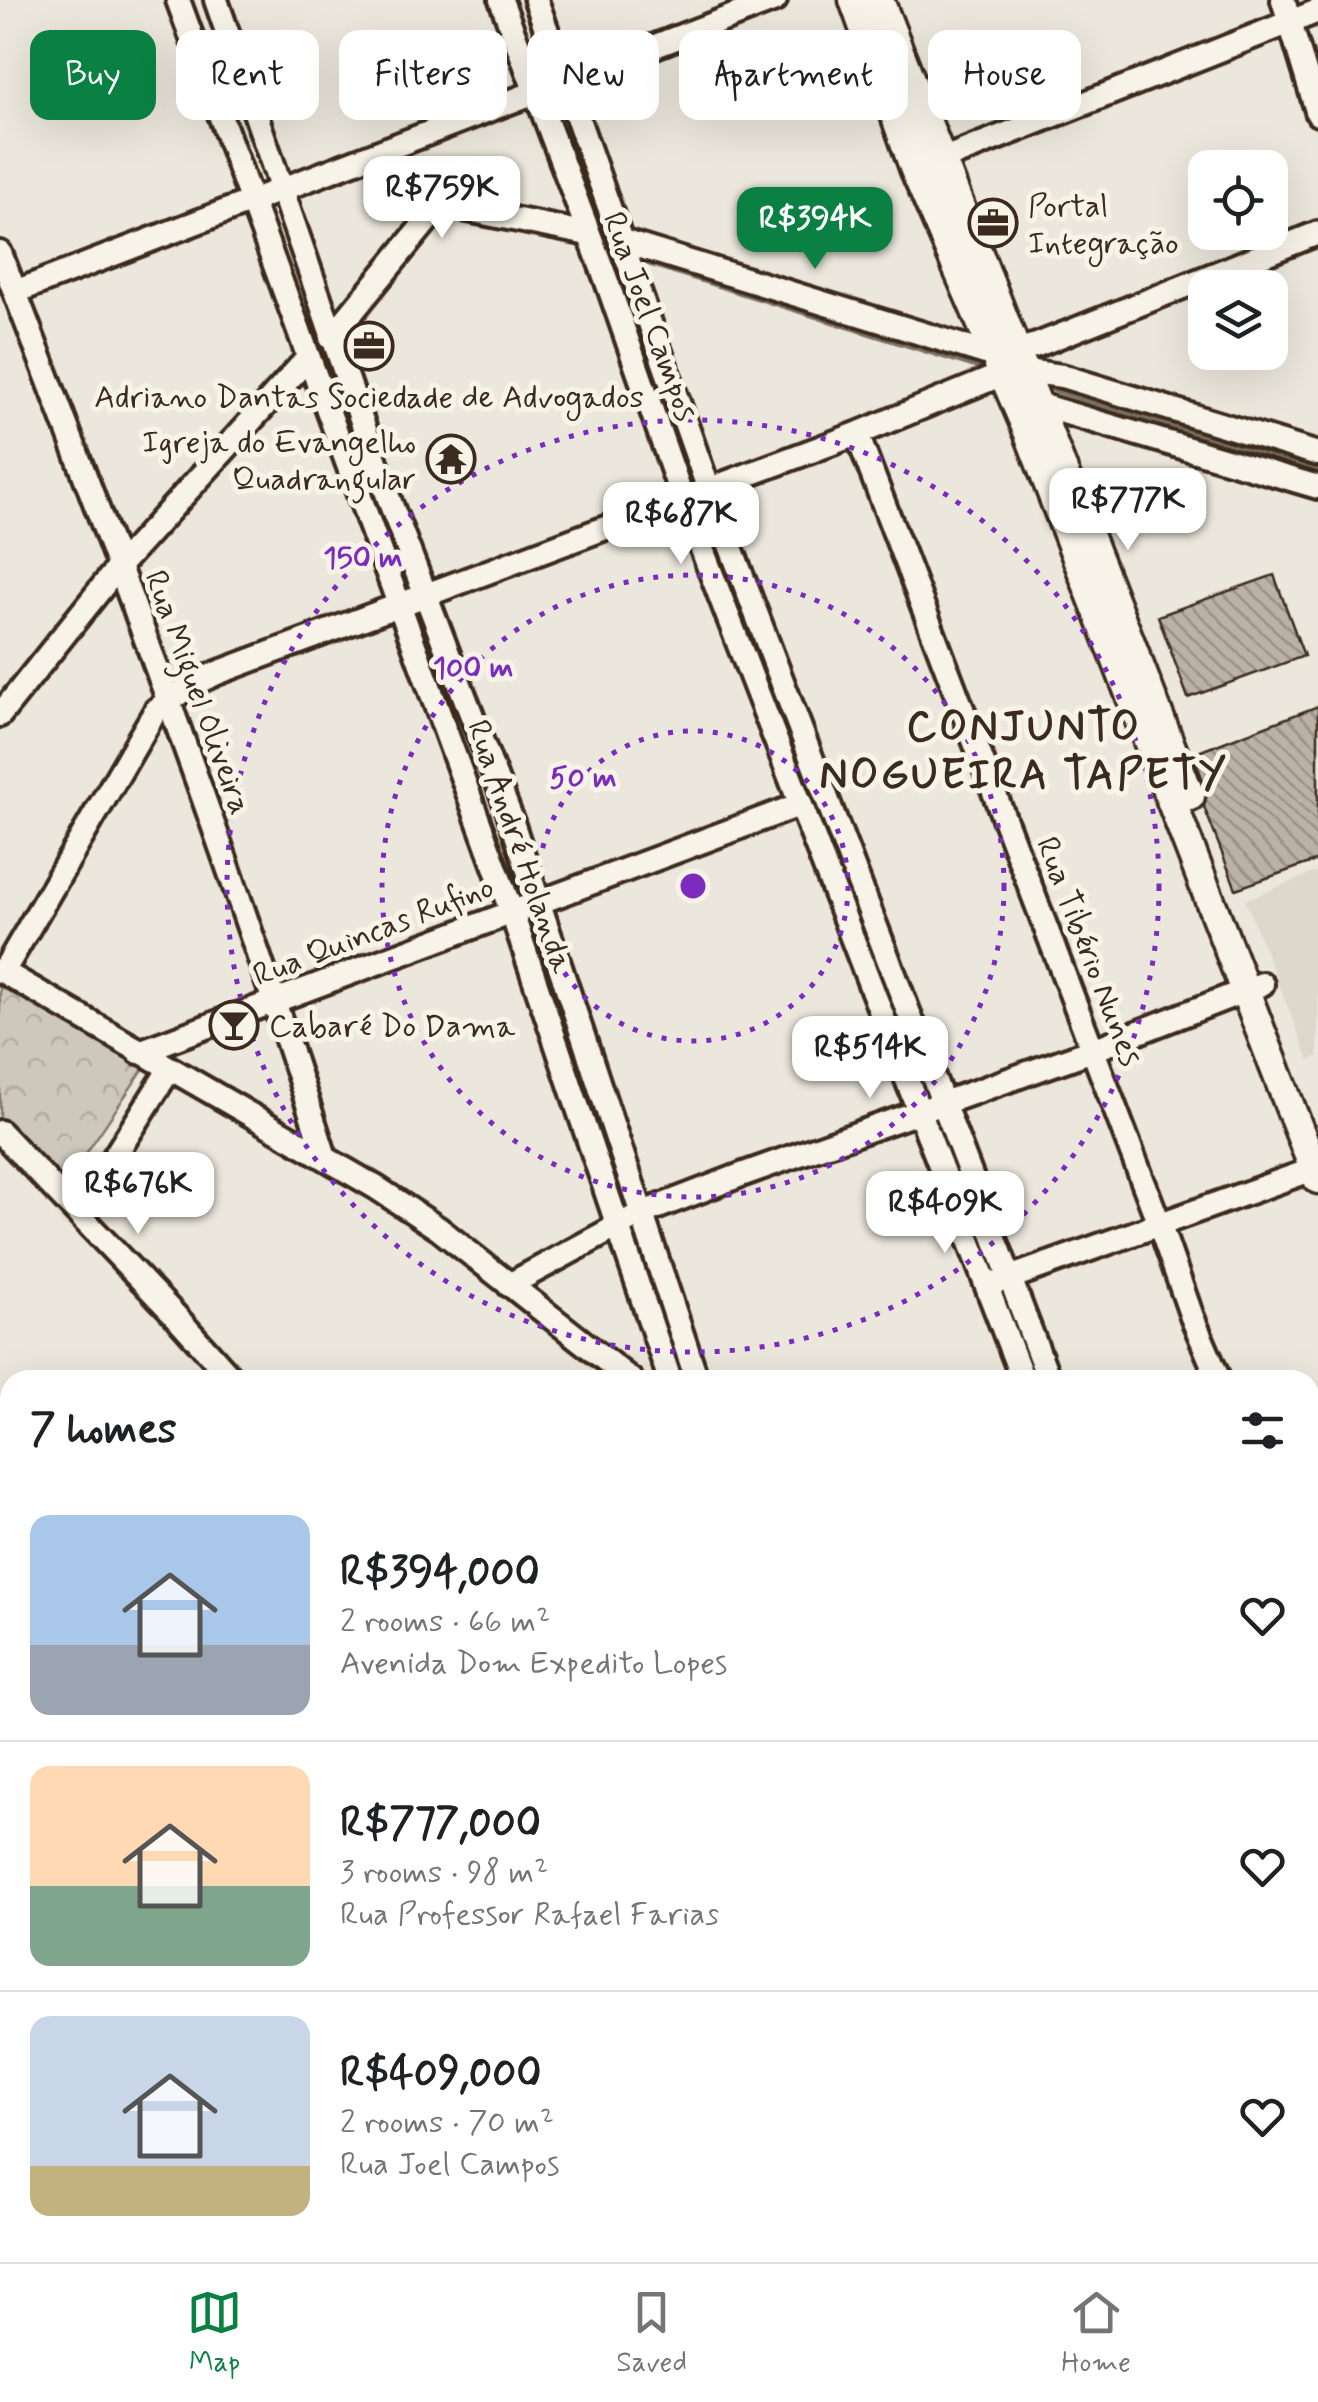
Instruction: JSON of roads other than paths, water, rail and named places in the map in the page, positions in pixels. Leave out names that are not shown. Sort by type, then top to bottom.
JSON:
[{"type":"main road","points":[[854,0],[1016,376],[1254,988],[1316,1174]]},
{"type":"main road","points":[[879,0],[928,165]]},
{"type":"main road","points":[[1254,988],[1318,1129]]},
{"type":"street","name":"Rua André Holanda","points":[[178,0],[512,912],[629,1219],[693,1370]]},
{"type":"street","name":"Rua André Holanda","points":[[216,0],[331,338],[539,902],[667,1370]]},
{"type":"street","name":"Rua Joel Campos","points":[[501,0],[527,72]]},
{"type":"street","name":"Rua Joel Campos","points":[[536,0],[546,30]]},
{"type":"street","points":[[659,44],[776,0]]},
{"type":"street","points":[[928,165],[1287,11],[1318,10]]},
{"type":"street","points":[[1287,11],[1318,114]]},
{"type":"street","points":[[15,292],[251,204],[527,94]]},
{"type":"street","name":"Rua Joel Campos","points":[[545,120],[606,279],[683,500],[1019,1370]]},
{"type":"street","name":"Rua Joel Campos","points":[[577,120],[710,490],[1045,1370]]},
{"type":"street","points":[[331,338],[434,212],[458,208],[588,234]]},
{"type":"street","points":[[618,1370],[439,1229],[325,1158],[1,971],[146,724],[168,700],[217,672],[1016,376],[1318,234]]},
{"type":"street","points":[[622,241],[1016,376],[1318,487]]},
{"type":"street","name":"Rua Miguel Oliveira","points":[[0,253],[168,700],[276,1001],[325,1158]]},
{"type":"street","points":[[606,279],[635,276]]},
{"type":"street","points":[[0,715],[119,566],[307,358]]},
{"type":"street","points":[[1016,376],[1078,380],[1318,454]]},
{"type":"street","name":"Rua Tibério Nunes","points":[[857,434],[1215,1370]]},
{"type":"street","name":"Rua Quincas Rufino","points":[[140,1052],[799,805]]},
{"type":"street","points":[[509,1285],[629,1219],[1254,988]]},
{"type":"street","points":[[79,1213],[168,1070]]},
{"type":"street","points":[[0,1132],[224,1370]]},
{"type":"street","points":[[985,1286],[1316,1174]]},
{"type":"waterway","points":[[523,0],[534,30]]},
{"type":"waterway","points":[[566,120],[614,253]]},
{"type":"waterway","points":[[641,261],[984,369]]},
{"type":"waterway","points":[[1051,389],[1318,472]]},
{"type":"place","name":"Portal Integração","points":[[993,223]]},
{"type":"place","name":"Adriano Dantas Sociedade de Advogados","points":[[369,346]]},
{"type":"place","name":"Igreja do Evangelho Quadrangular","points":[[451,459]]},
{"type":"place","name":"Cabaré Do Dama","points":[[234,1025]]},
{"type":"district","name":"CONJUNTO NOGUEIRA TAPETY","points":[[1024,749]]}]
